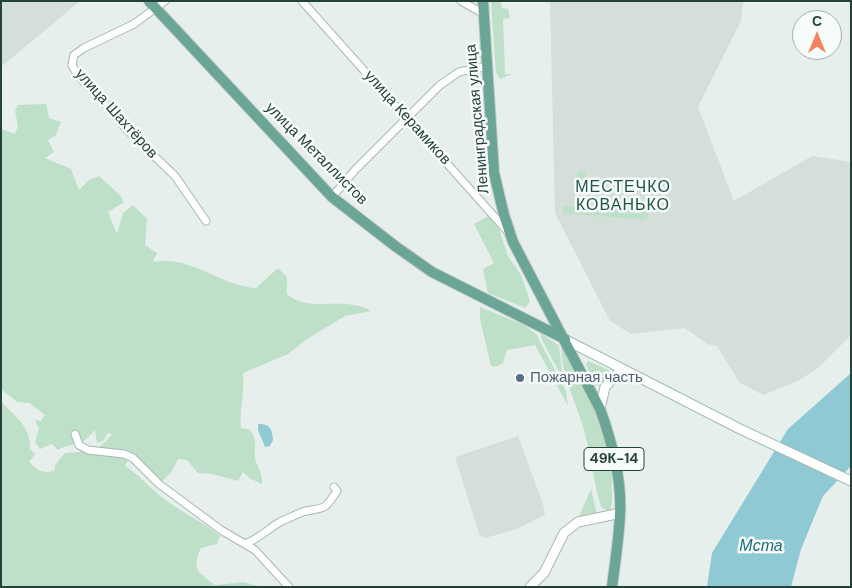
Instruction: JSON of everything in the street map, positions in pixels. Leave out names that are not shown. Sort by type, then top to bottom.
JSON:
[{"type":"main road","name":"Ленинградская улица","points":[[483,1],[494,173],[510,235],[548,310],[566,340]]},
{"type":"main road","name":"улица Металлистов","points":[[152,5],[332,197],[432,272],[566,340]]},
{"type":"main road","points":[[566,340],[740,429],[851,481]]},
{"type":"main road","name":"49К-14","points":[[566,340],[608,428],[618,474],[621,513],[612,587]]},
{"type":"main road","points":[[600,409],[605,387],[617,374],[632,374]]},
{"type":"main road","points":[[530,587],[544,573],[564,533],[578,522],[621,513]]},
{"type":"street","points":[[152,5],[165,1]]},
{"type":"street","name":"улица Керамиков","points":[[302,1],[510,235]]},
{"type":"street","points":[[461,1],[484,14]]},
{"type":"street","name":"улица Шахтёров","points":[[152,5],[134,24],[84,48],[74,55],[72,65],[78,76],[103,101],[126,129],[175,176],[206,220]]},
{"type":"street","points":[[332,197],[355,170],[440,85],[459,72],[488,66]]},
{"type":"street","points":[[75,434],[79,445],[88,450],[124,454],[133,458],[172,494],[222,530],[256,550],[289,587]]},
{"type":"street","points":[[247,543],[261,538],[283,520],[305,511],[317,511],[327,506],[337,491],[334,487]]},
{"type":"street","points":[[256,550],[261,538]]},
{"type":"shaded area","points":[[1,1],[80,1],[1,67]]},
{"type":"shaded area","points":[[550,1],[743,1],[741,21],[698,107],[734,201],[812,156],[851,162],[851,335],[818,368],[798,381],[763,395],[740,383],[717,346],[707,344],[685,328],[631,334],[610,321],[555,213]]},
{"type":"shaded area","points":[[518,436],[543,504],[545,515],[517,529],[485,538],[479,534],[455,457]]},
{"type":"green space","points":[[491,1],[501,1],[502,8],[508,9],[510,18],[503,19],[505,74],[512,74],[500,79],[496,73]]},
{"type":"green space","points":[[46,104],[49,118],[61,122],[56,135],[48,140],[54,152],[45,158],[71,169],[79,190],[89,180],[99,176],[120,195],[124,202],[108,212],[117,234],[123,213],[133,205],[147,219],[145,245],[157,253],[153,262],[181,263],[230,282],[256,288],[278,268],[287,277],[287,294],[296,300],[316,304],[350,304],[361,306],[371,311],[345,316],[307,339],[288,354],[243,373],[241,428],[249,429],[254,436],[255,457],[262,484],[251,479],[243,472],[238,481],[212,474],[198,473],[187,460],[178,459],[172,471],[162,482],[129,459],[125,466],[162,497],[220,536],[217,544],[201,548],[198,555],[198,570],[204,577],[215,585],[244,582],[261,587],[1,587],[1,401],[21,422],[28,433],[30,449],[35,454],[29,462],[41,471],[55,470],[55,465],[65,453],[96,449],[112,434],[108,433],[103,441],[97,443],[95,430],[85,440],[58,450],[52,444],[40,449],[35,442],[39,429],[35,420],[41,421],[45,415],[29,403],[17,402],[1,389],[1,129],[15,134],[18,126],[15,111],[18,105]]},
{"type":"green space","points":[[578,172],[585,172],[589,189],[586,194],[576,191],[575,182]]},
{"type":"green space","points":[[566,206],[623,211],[646,210],[649,215],[644,220],[564,213],[562,208]]},
{"type":"green space","points":[[488,216],[499,229],[508,256],[521,275],[530,301],[525,308],[488,293],[483,269],[494,263],[474,224]]},
{"type":"green space","points":[[480,307],[524,325],[536,334],[566,391],[568,406],[535,345],[507,350],[503,363],[495,367],[491,366],[480,319]]},
{"type":"green space","points":[[541,333],[559,346],[563,379],[541,338]]},
{"type":"green space","points":[[561,348],[566,351],[582,383],[603,432],[611,467],[612,505],[610,512],[601,507],[586,437],[566,378]]},
{"type":"green space","points":[[588,361],[609,370],[609,376],[600,386],[596,385],[586,365]]},
{"type":"green space","points":[[591,489],[597,514],[578,519]]},
{"type":"water","name":"Мста","points":[[851,373],[851,466],[823,496],[801,549],[791,587],[707,587],[712,553],[788,429]]},
{"type":"water","points":[[258,424],[270,428],[273,440],[270,446],[265,447],[258,430]]},
{"type":"place","name":"Пожарная часть","points":[[520,378]]},
{"type":"district","name":"МЕСТЕЧКО КОВАНЬКО","points":[[623,197]]}]
